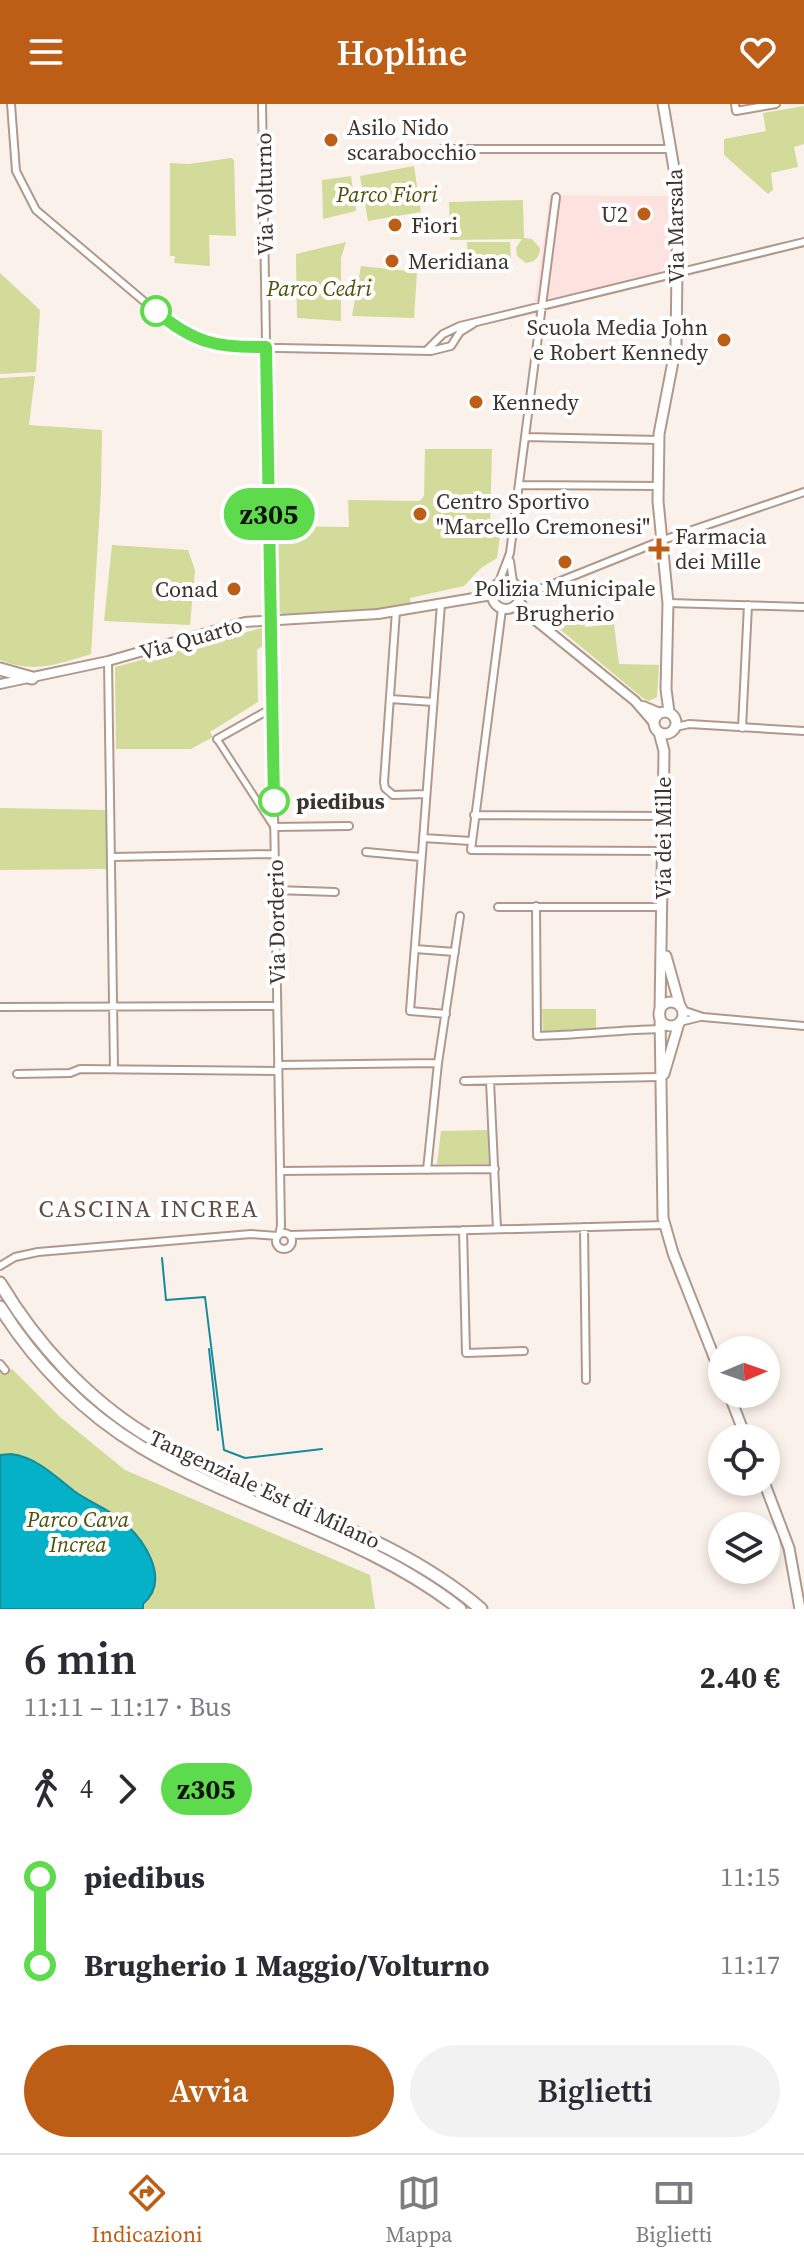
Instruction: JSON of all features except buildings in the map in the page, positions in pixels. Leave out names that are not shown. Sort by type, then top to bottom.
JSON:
[{"type":"highway","points":[[0,669],[32,678]]},
{"type":"highway","name":"Tangenziale Est di Milano","points":[[0,1283],[45,1346],[80,1383],[127,1423],[189,1459],[397,1551],[481,1609]]},
{"type":"highway","name":"Tangenziale Est di Milano","points":[[0,1307],[28,1347],[59,1382],[122,1435],[179,1468],[399,1567],[460,1609]]},
{"type":"main road","name":"Via Marsala","points":[[663,104],[678,192],[676,346],[659,440],[658,486],[663,540]]},
{"type":"main road","name":"Via dei Mille","points":[[663,540],[668,603],[663,747],[661,1200],[664,1225],[708,1340]]},
{"type":"main road","name":"Via dei Mille","points":[[662,929],[667,966],[681,1008]]},
{"type":"main road","points":[[674,1003],[681,1008],[680,1023],[667,1025],[660,1014],[666,1004],[674,1003]]},
{"type":"main road","name":"Via dei Mille","points":[[661,1101],[665,1070],[680,1023]]},
{"type":"main road","points":[[769,1496],[789,1548],[800,1609]]},
{"type":"street","points":[[11,104],[16,171],[30,202],[42,217],[181,332],[213,345],[425,351],[446,348],[473,324]]},
{"type":"street","name":"Via Volturno","points":[[262,104],[270,619]]},
{"type":"street","points":[[735,104],[736,111],[776,104]]},
{"type":"street","points":[[442,149],[672,149]]},
{"type":"street","points":[[529,615],[504,609],[492,598],[494,588],[506,571],[510,553],[556,197]]},
{"type":"street","points":[[425,351],[432,348],[442,335],[473,324],[804,242]]},
{"type":"street","points":[[442,335],[452,334],[454,342]]},
{"type":"street","points":[[442,335],[440,344],[446,348]]},
{"type":"street","points":[[525,437],[659,440]]},
{"type":"street","points":[[519,485],[658,486]]},
{"type":"street","points":[[499,582],[515,584],[528,591],[543,588],[663,540],[804,492]]},
{"type":"street","points":[[504,609],[514,607],[520,594],[515,584],[510,553]]},
{"type":"street","name":"Via Quarto","points":[[0,684],[108,661],[245,622],[363,616],[492,598]]},
{"type":"street","points":[[519,601],[529,615],[635,701],[666,722],[804,731]]},
{"type":"street","points":[[668,603],[804,607]]},
{"type":"street","points":[[441,604],[410,1011],[446,1014]]},
{"type":"street","points":[[742,728],[748,605]]},
{"type":"street","points":[[504,609],[470,849],[474,852],[663,851]]},
{"type":"street","points":[[396,611],[385,788],[393,795],[426,794]]},
{"type":"street","name":"Via Dorderio","points":[[270,619],[280,1171],[284,1235]]},
{"type":"street","points":[[108,661],[114,1069]]},
{"type":"street","points":[[390,699],[433,702]]},
{"type":"street","points":[[272,708],[217,739],[274,827],[349,826]]},
{"type":"street","points":[[474,815],[663,816]]},
{"type":"street","points":[[423,838],[471,841]]},
{"type":"street","points":[[366,852],[421,857]]},
{"type":"street","points":[[112,857],[274,854]]},
{"type":"street","points":[[275,890],[335,892]]},
{"type":"street","points":[[536,906],[537,1036],[602,1035],[613,1030],[660,1029]]},
{"type":"street","points":[[498,907],[663,907]]},
{"type":"street","points":[[427,1170],[438,1063],[460,916]]},
{"type":"street","points":[[415,949],[455,952]]},
{"type":"street","points":[[0,1007],[277,1006]]},
{"type":"street","points":[[681,1008],[703,1017],[804,1026]]},
{"type":"street","points":[[680,1023],[703,1017]]},
{"type":"street","points":[[17,1074],[114,1069],[438,1063]]},
{"type":"street","points":[[464,1081],[660,1077]]},
{"type":"street","points":[[490,1081],[497,1229]]},
{"type":"street","points":[[280,1171],[495,1169]]},
{"type":"street","points":[[0,1266],[15,1257],[38,1252],[251,1234],[664,1225]]},
{"type":"street","points":[[584,1227],[586,1380]]},
{"type":"street","points":[[463,1230],[466,1353],[524,1351]]},
{"type":"street","points":[[284,1235],[284,1249],[276,1244],[284,1235]]},
{"type":"shaded area","points":[[550,195],[677,196],[675,248],[668,265],[656,274],[534,306]]},
{"type":"green space","points":[[804,106],[804,144],[794,147],[798,167],[771,173],[773,190],[768,194],[724,155],[724,139],[766,131],[763,113]]},
{"type":"green space","points":[[234,160],[236,236],[209,235],[210,266],[174,263],[175,256],[170,256],[170,163],[189,164]]},
{"type":"green space","name":"Parco Fiori","points":[[414,166],[421,212],[368,221],[360,176]]},
{"type":"green space","points":[[351,176],[356,211],[323,219],[322,180]]},
{"type":"green space","points":[[523,200],[524,238],[532,239],[540,248],[534,260],[526,263],[517,256],[516,248],[522,239],[450,240],[449,202]]},
{"type":"green space","name":"Parco Cedri","points":[[346,242],[341,258],[341,321],[297,318],[296,254]]},
{"type":"green space","points":[[467,242],[510,242],[511,263],[468,264]]},
{"type":"green space","points":[[361,266],[417,272],[414,318],[352,316]]},
{"type":"green space","points":[[0,273],[40,310],[36,372],[0,374]]},
{"type":"green space","points":[[35,376],[29,425],[102,430],[91,654],[35,667],[0,660],[0,378]]},
{"type":"green space","name":"Centro Sportivo \"Marcello Cremonesi\"","points":[[425,449],[492,449],[490,527],[501,528],[497,558],[481,568],[464,586],[410,598],[411,606],[377,612],[282,614],[276,610],[274,526],[349,527],[348,500],[420,501],[424,496]]},
{"type":"green space","points":[[112,545],[188,550],[195,570],[190,625],[104,621]]},
{"type":"green space","points":[[583,613],[585,627],[614,624],[619,664],[659,665],[657,697],[649,701],[644,699],[544,616]]},
{"type":"green space","points":[[262,628],[262,646],[257,650],[258,702],[210,732],[213,737],[191,749],[116,749],[115,667]]},
{"type":"green space","points":[[0,808],[108,810],[109,869],[0,870]]},
{"type":"green space","points":[[542,1009],[596,1009],[596,1031],[543,1032]]},
{"type":"green space","points":[[488,1130],[489,1164],[437,1164],[441,1131]]},
{"type":"green space","name":"Parco Cava Increa","points":[[12,1369],[60,1417],[125,1470],[370,1575],[375,1609],[0,1609],[0,1370]]},
{"type":"water","points":[[11,1454],[45,1468],[80,1495],[116,1516],[138,1537],[155,1571],[155,1583],[143,1609],[0,1609],[0,1455]]},
{"type":"waterway","points":[[162,1258],[166,1300],[205,1297],[224,1450],[245,1458],[322,1449]]},
{"type":"waterway","points":[[209,1349],[218,1430]]},
{"type":"bus line","name":"z305","points":[[156,311],[181,332],[201,341],[222,346],[266,347],[274,801]]},
{"type":"place","name":"Asilo Nido scarabocchio","points":[[331,140]]},
{"type":"place","name":"U2","points":[[644,214]]},
{"type":"place","name":"Fiori","points":[[395,225]]},
{"type":"place","name":"Meridiana","points":[[392,261]]},
{"type":"place","name":"Scuola Media John e Robert Kennedy","points":[[724,340]]},
{"type":"place","name":"Kennedy","points":[[476,402]]},
{"type":"place","name":"Centro Sportivo \"Marcello Cremonesi\"","points":[[420,514]]},
{"type":"place","name":"Farmacia dei Mille","points":[[659,549]]},
{"type":"place","name":"Polizia Municipale Brugherio","points":[[565,562]]},
{"type":"place","name":"Conad","points":[[234,589]]},
{"type":"place","name":"piedibus","points":[[274,801]]},
{"type":"district","name":"CASCINA INCREA","points":[[149,1209]]}]
